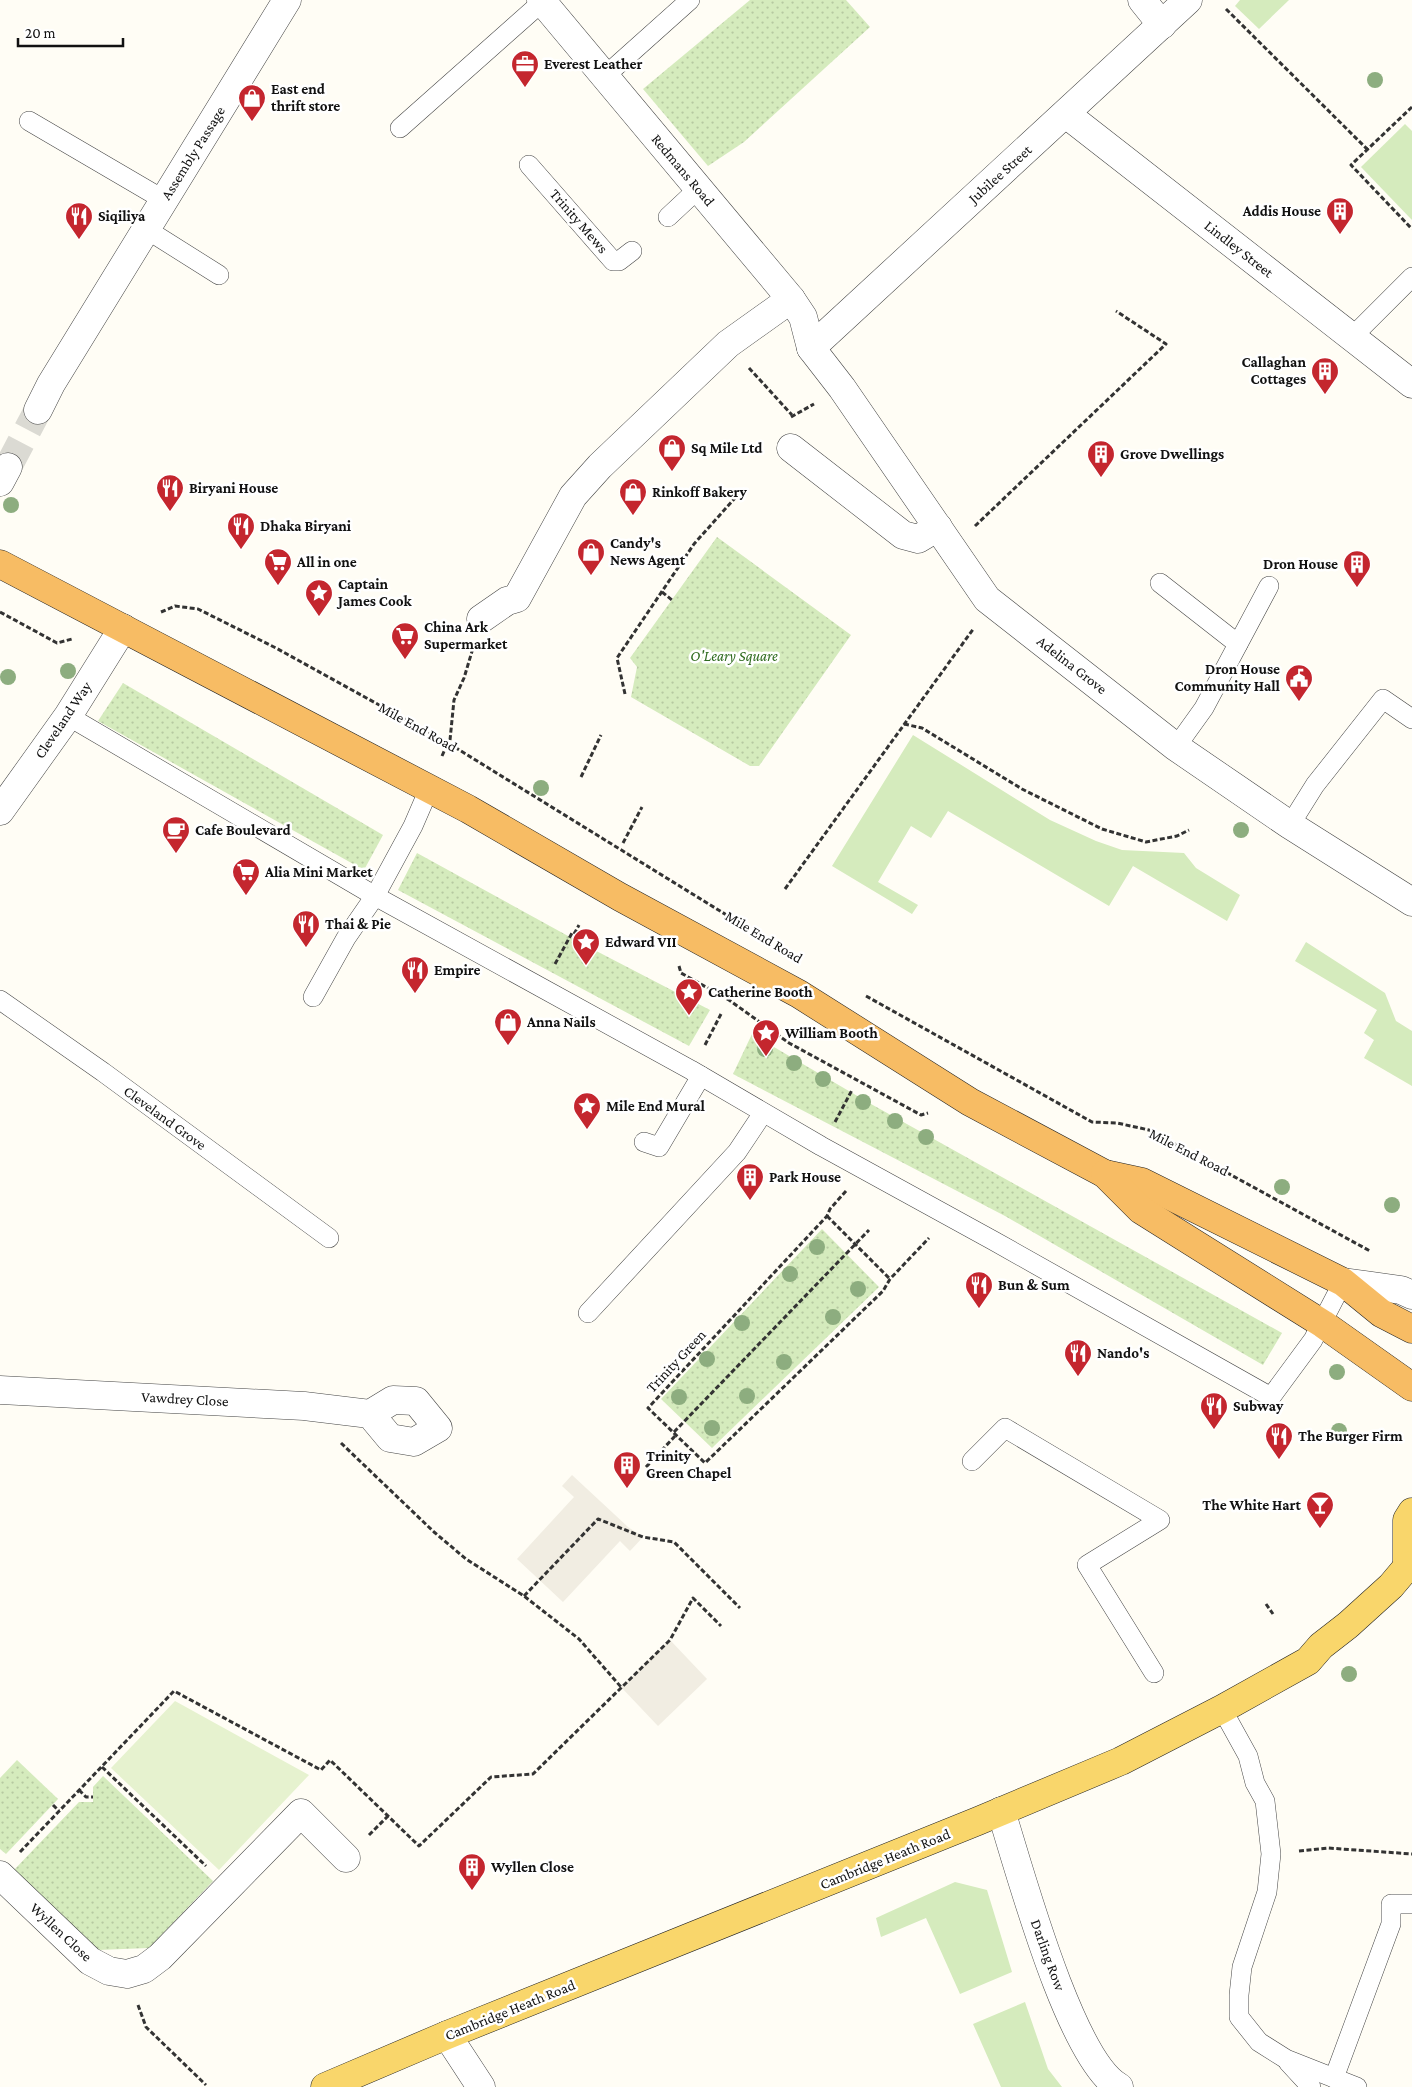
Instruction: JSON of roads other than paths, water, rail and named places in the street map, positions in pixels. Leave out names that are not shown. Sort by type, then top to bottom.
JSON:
[{"type":"highway","points":[[0,564],[429,789],[663,921],[799,994],[970,1102],[1104,1174],[1141,1210],[1323,1324],[1412,1387]]},
{"type":"highway","points":[[1104,1174],[1142,1182],[1343,1282],[1381,1313],[1412,1329]]},
{"type":"main road","name":"Cambridge Heath Road","points":[[325,2087],[447,2035],[1111,1765],[1222,1709],[1308,1661],[1321,1646],[1392,1586],[1409,1566],[1407,1520],[1412,1512]]},
{"type":"street","name":"Assembly Passage","points":[[38,410],[51,384],[288,0]]},
{"type":"street","points":[[1142,0],[1162,25]]},
{"type":"street","name":"Jubilee Street","points":[[811,348],[1188,0]]},
{"type":"street","name":"Redmans Road","points":[[541,1],[791,298],[804,317],[811,348]]},
{"type":"street","name":"Lindley Street","points":[[1066,114],[1412,384]]},
{"type":"street","points":[[481,619],[507,601],[517,598],[573,496],[600,466],[728,344],[791,298]]},
{"type":"street","name":"Adelina Grove","points":[[811,348],[842,388],[987,599],[1176,747],[1290,825],[1412,902]]},
{"type":"street","points":[[789,436],[903,535],[918,539],[944,538]]},
{"type":"street","name":"Cleveland Way","points":[[0,811],[68,716],[123,628]]},
{"type":"street","points":[[1343,1282],[1401,1290],[1412,1295]]},
{"type":"street","name":"Vawdrey Close","points":[[0,1390],[304,1406],[370,1414]]},
{"type":"street","name":"Darling Row","points":[[1001,1810],[1019,1872],[1071,2019],[1089,2054],[1113,2084],[1119,2087]]},
{"type":"street","name":"Wyllen Close","points":[[7,1867],[90,1961],[109,1971],[127,1974],[144,1968],[160,1957],[301,1813],[346,1858]]},
{"type":"street","points":[[447,2035],[481,2087]]},
{"type":"lane","points":[[604,76],[690,0]]},
{"type":"lane","points":[[400,128],[541,1]]},
{"type":"lane","points":[[29,122],[164,200]]},
{"type":"lane","name":"Trinity Mews","points":[[529,165],[614,261],[619,261],[632,250]]},
{"type":"lane","points":[[668,217],[698,189]]},
{"type":"lane","points":[[146,229],[219,275]]},
{"type":"lane","points":[[1352,337],[1412,277]]},
{"type":"lane","points":[[1160,583],[1238,644]]},
{"type":"lane","points":[[1176,747],[1204,708],[1269,586]]},
{"type":"lane","points":[[1290,825],[1315,785],[1384,699],[1412,719]]},
{"type":"lane","points":[[68,716],[375,896],[701,1076],[821,1146],[994,1240],[1270,1397],[1323,1324],[1343,1282]]},
{"type":"lane","points":[[313,997],[346,938],[375,896],[413,826],[429,789]]},
{"type":"lane","name":"Cleveland Grove","points":[[0,1000],[103,1072],[329,1238]]},
{"type":"lane","points":[[644,1142],[659,1147],[701,1076]]},
{"type":"lane","points":[[588,1312],[738,1152],[763,1113]]},
{"type":"lane","points":[[972,1461],[1005,1428],[1160,1520],[1087,1565],[1154,1673]]},
{"type":"lane","points":[[1222,1709],[1248,1756],[1256,1783],[1265,1801],[1271,1854],[1268,1892],[1242,1967],[1239,2017],[1260,2042],[1286,2059],[1357,2087]]},
{"type":"lane","points":[[1334,2078],[1391,1924],[1391,1904],[1412,1904]]},
{"type":"lane","points":[[1286,2059],[1311,2087]]},
{"type":"tunnel","points":[[8,467],[38,410]]},
{"type":"place","name":"Everest Leather","points":[[525,88]]},
{"type":"place","name":"East end thrift store","points":[[252,122]]},
{"type":"place","name":"Addis House","points":[[1340,235]]},
{"type":"place","name":"Siqiliya","points":[[79,240]]},
{"type":"place","name":"Callaghan Cottages","points":[[1325,395]]},
{"type":"place","name":"Sq Mile Ltd","points":[[672,472]]},
{"type":"place","name":"Grove Dwellings","points":[[1101,478]]},
{"type":"place","name":"Biryani House","points":[[170,512]]},
{"type":"place","name":"Rinkoff Bakery","points":[[633,516]]},
{"type":"place","name":"Dhaka Biryani","points":[[241,550]]},
{"type":"place","name":"Candy's News Agent","points":[[591,576]]},
{"type":"place","name":"All in one","points":[[278,586]]},
{"type":"place","name":"Dron House","points":[[1357,588]]},
{"type":"place","name":"Captain James Cook","points":[[319,617]]},
{"type":"place","name":"China Ark Supermarket","points":[[405,660]]},
{"type":"place","name":"Dron House Community Hall","points":[[1299,702]]},
{"type":"place","name":"Cafe Boulevard","points":[[176,854]]},
{"type":"place","name":"Alia Mini Market","points":[[246,896]]},
{"type":"place","name":"Thai & Pie","points":[[306,948]]},
{"type":"place","name":"Edward VII","points":[[586,966]]},
{"type":"place","name":"Empire","points":[[415,994]]},
{"type":"place","name":"Catherine Booth","points":[[689,1016]]},
{"type":"place","name":"Anna Nails","points":[[508,1046]]},
{"type":"place","name":"William Booth","points":[[766,1057]]},
{"type":"place","name":"Mile End Mural","points":[[587,1130]]},
{"type":"place","name":"Park House","points":[[750,1201]]},
{"type":"place","name":"Bun & Sum","points":[[979,1309]]},
{"type":"place","name":"Nando's","points":[[1078,1377]]},
{"type":"place","name":"Subway","points":[[1214,1430]]},
{"type":"place","name":"The Burger Firm","points":[[1279,1460]]},
{"type":"place","name":"Trinity Green Chapel","points":[[627,1489]]},
{"type":"place","name":"The White Hart","points":[[1320,1529]]},
{"type":"place","name":"Wyllen Close","points":[[472,1891]]},
{"type":"park label","name":"O'Leary Square","points":[[734,656]]}]
